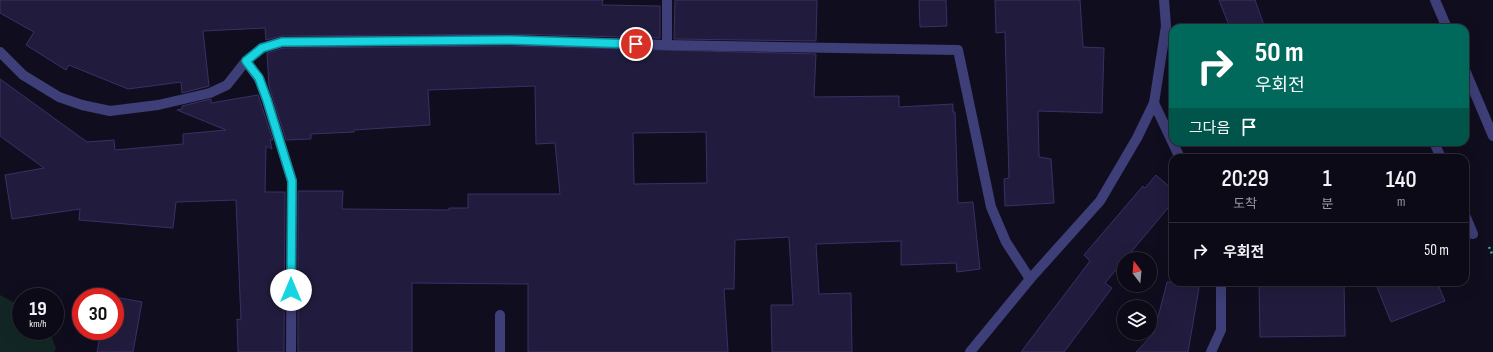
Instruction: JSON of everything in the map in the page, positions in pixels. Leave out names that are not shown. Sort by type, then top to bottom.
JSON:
[{"type":"street","points":[[667,0],[667,45]]},
{"type":"street","points":[[970,352],[1030,279],[1100,201],[1137,138],[1154,103],[1166,26],[1164,0]]},
{"type":"street","points":[[1435,0],[1445,24]]},
{"type":"street","points":[[0,52],[23,75],[59,97],[82,105],[110,110],[158,105],[210,93],[227,85],[246,61],[262,48],[282,42],[510,40],[667,45],[958,50],[991,207],[1006,242],[1030,279]]},
{"type":"street","points":[[246,61],[259,78],[292,181],[291,352]]},
{"type":"street","points":[[1469,79],[1493,136]]},
{"type":"street","points":[[1154,103],[1169,135]]},
{"type":"street","points":[[1469,224],[1473,234]]},
{"type":"street","points":[[1211,352],[1221,330],[1221,286]]},
{"type":"street","points":[[500,315],[500,352]]},
{"type":"green space","points":[[0,295],[12,301],[12,340],[53,340],[56,348],[54,352],[0,352]]},
{"type":"building","points":[[0,0],[603,0],[602,5],[660,6],[660,38],[510,34],[282,36],[266,40],[265,28],[203,31],[209,86],[182,93],[181,82],[128,89],[69,65],[66,70],[26,45],[34,32],[0,13]]},
{"type":"building","points":[[675,0],[817,0],[816,41],[674,39]]},
{"type":"building","points":[[919,0],[946,0],[947,26],[920,27]]},
{"type":"building","points":[[995,0],[1080,0],[1083,47],[1104,48],[1102,113],[1038,111],[1039,157],[1051,159],[1054,203],[1005,206],[1004,179],[1009,178],[1005,32],[996,33]]},
{"type":"building","points":[[1219,0],[1255,0],[1264,24],[1228,24]]},
{"type":"building","points":[[510,46],[816,54],[814,97],[899,96],[899,107],[953,104],[953,112],[955,112],[958,203],[973,202],[980,269],[957,272],[956,263],[901,265],[901,241],[816,244],[819,294],[851,293],[852,352],[772,352],[771,305],[793,305],[789,237],[735,240],[734,289],[724,289],[728,352],[528,352],[528,284],[412,283],[412,352],[298,352],[298,191],[343,191],[342,209],[449,210],[449,208],[468,208],[468,194],[560,194],[555,143],[536,144],[535,86],[428,90],[430,125],[354,130],[354,132],[311,134],[311,139],[286,140],[269,86],[267,53],[283,48]],"holes":[[[706,132],[707,183],[634,184],[633,133]]]},
{"type":"building","points":[[0,79],[87,142],[114,140],[115,150],[183,144],[183,134],[226,130],[177,110],[182,109],[182,106],[211,99],[211,103],[258,95],[273,140],[270,140],[272,149],[266,146],[265,192],[285,192],[284,352],[238,352],[237,319],[241,320],[236,200],[176,202],[173,228],[79,220],[80,209],[12,219],[5,175],[44,168],[0,136]]},
{"type":"building","points":[[1156,175],[1169,186],[1169,207],[1131,252],[1117,252],[1117,269],[1105,283],[1112,288],[1064,352],[1021,352],[1090,261],[1084,255],[1143,186],[1145,188]]},
{"type":"building","points":[[1167,282],[1169,282],[1169,286],[1199,286],[1188,352],[1136,352],[1147,340],[1157,340],[1157,321]]},
{"type":"building","points":[[1259,286],[1344,286],[1345,336],[1260,337]]},
{"type":"building","points":[[1377,286],[1439,286],[1445,301],[1391,322]]},
{"type":"building","points":[[124,299],[142,302],[133,352],[97,352],[99,340],[124,340]]},
{"type":"route","points":[[291,290],[292,181],[259,78],[246,61],[262,48],[282,42],[510,40],[636,44]]}]
